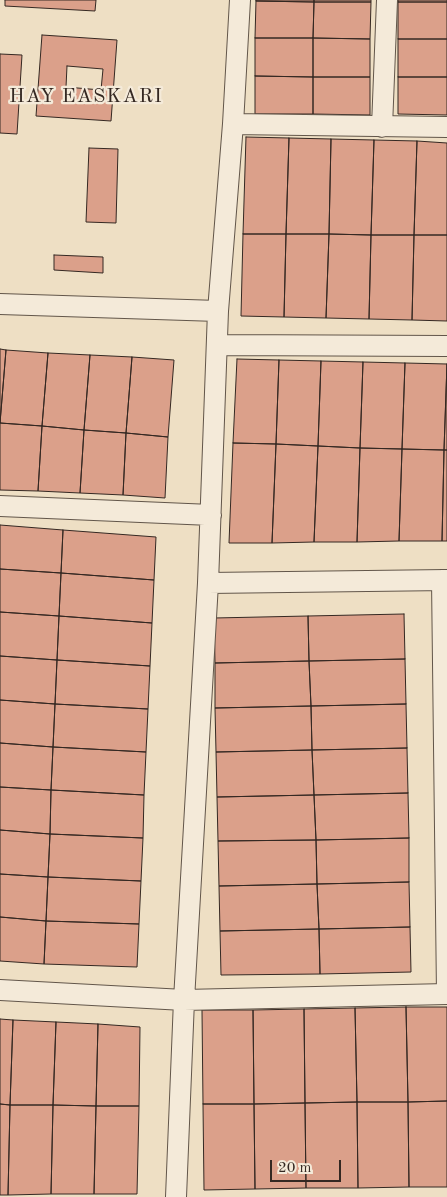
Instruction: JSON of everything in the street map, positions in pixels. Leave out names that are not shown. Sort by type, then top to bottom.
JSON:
[{"type":"street","points":[[176,1197],[184,1000],[208,583],[218,311],[233,124],[240,0]]},
{"type":"street","points":[[382,127],[387,0]]},
{"type":"street","points":[[233,124],[447,127]]},
{"type":"street","points":[[0,304],[218,311]]},
{"type":"street","points":[[218,345],[447,346]]},
{"type":"street","points":[[0,506],[211,515]]},
{"type":"street","points":[[0,990],[184,1000],[447,994],[445,580],[208,583]]},
{"type":"building","points":[[5,0],[96,0],[95,11],[5,6]]},
{"type":"building","points":[[314,0],[314,2],[256,1]]},
{"type":"building","points":[[314,0],[371,0],[371,2],[314,2]]},
{"type":"building","points":[[398,0],[447,0],[447,2],[398,2]]},
{"type":"building","points":[[256,1],[314,2],[313,38],[255,38]]},
{"type":"building","points":[[314,2],[371,2],[370,39],[313,38]]},
{"type":"building","points":[[398,2],[447,2],[447,39],[398,39]]},
{"type":"building","points":[[42,35],[117,40],[111,121],[36,116]],"holes":[[[67,66],[103,69],[101,90],[66,87]]]},
{"type":"building","points":[[255,38],[313,38],[313,77],[255,76]]},
{"type":"building","points":[[313,38],[370,39],[370,77],[313,77]]},
{"type":"building","points":[[398,39],[447,39],[447,77],[398,77]]},
{"type":"building","points":[[0,54],[22,55],[17,134],[0,133]]},
{"type":"building","points":[[255,76],[313,77],[313,114],[255,114]]},
{"type":"building","points":[[313,77],[370,77],[370,115],[313,114]]},
{"type":"building","points":[[398,77],[447,77],[447,115],[398,114]]},
{"type":"building","points":[[246,137],[289,138],[286,234],[243,234]]},
{"type":"building","points":[[289,138],[331,139],[329,234],[286,234]]},
{"type":"building","points":[[331,139],[374,140],[371,235],[329,234]]},
{"type":"building","points":[[374,140],[417,141],[414,235],[371,235]]},
{"type":"building","points":[[417,141],[447,143],[447,235],[414,235]]},
{"type":"building","points":[[89,148],[118,149],[116,223],[86,222]]},
{"type":"building","points":[[243,234],[286,234],[284,317],[241,316]]},
{"type":"building","points":[[286,234],[329,234],[326,318],[284,317]]},
{"type":"building","points":[[329,234],[371,235],[369,319],[326,318]]},
{"type":"building","points":[[371,235],[414,235],[412,320],[369,319]]},
{"type":"building","points":[[414,235],[447,235],[447,321],[412,320]]},
{"type":"building","points":[[54,255],[103,257],[103,273],[54,270]]},
{"type":"building","points":[[0,349],[6,350],[0,423]]},
{"type":"building","points":[[6,350],[48,353],[42,426],[0,423]]},
{"type":"building","points":[[48,353],[90,355],[84,430],[42,426]]},
{"type":"building","points":[[90,355],[132,357],[126,433],[84,430]]},
{"type":"building","points":[[132,357],[174,360],[168,437],[126,433]]},
{"type":"building","points":[[237,359],[279,360],[276,444],[233,443]]},
{"type":"building","points":[[279,360],[321,361],[318,446],[276,444]]},
{"type":"building","points":[[321,361],[363,362],[360,448],[318,446]]},
{"type":"building","points":[[363,362],[405,363],[402,449],[360,448]]},
{"type":"building","points":[[405,363],[447,364],[444,450],[402,449]]},
{"type":"building","points":[[447,364],[447,450],[444,450]]},
{"type":"building","points":[[0,423],[42,426],[38,491],[0,490]]},
{"type":"building","points":[[42,426],[84,430],[80,493],[38,491]]},
{"type":"building","points":[[84,430],[126,433],[123,495],[80,493]]},
{"type":"building","points":[[126,433],[168,437],[165,498],[123,495]]},
{"type":"building","points":[[233,443],[276,444],[272,543],[229,543]]},
{"type":"building","points":[[276,444],[318,446],[314,542],[272,543]]},
{"type":"building","points":[[318,446],[360,448],[357,542],[314,542]]},
{"type":"building","points":[[360,448],[402,449],[399,541],[357,542]]},
{"type":"building","points":[[402,449],[444,450],[442,541],[399,541]]},
{"type":"building","points":[[444,450],[447,450],[447,541],[442,541]]},
{"type":"building","points":[[0,525],[63,530],[61,573],[0,569]]},
{"type":"building","points":[[63,530],[156,537],[154,580],[61,573]]},
{"type":"building","points":[[0,569],[61,573],[59,616],[0,612]]},
{"type":"building","points":[[61,573],[154,580],[152,623],[59,616]]},
{"type":"building","points":[[0,612],[59,616],[57,660],[0,656]]},
{"type":"building","points":[[404,614],[405,659],[309,661],[308,616]]},
{"type":"building","points":[[59,616],[152,623],[150,666],[57,660]]},
{"type":"building","points":[[308,616],[309,661],[215,663],[214,618]]},
{"type":"building","points":[[0,656],[57,660],[55,704],[0,700]]},
{"type":"building","points":[[405,659],[406,704],[311,706],[309,661]]},
{"type":"building","points":[[57,660],[150,666],[148,709],[55,704]]},
{"type":"building","points":[[309,661],[311,706],[215,708],[215,663]]},
{"type":"building","points":[[0,700],[55,704],[53,747],[0,743]]},
{"type":"building","points":[[55,704],[148,709],[146,752],[53,747]]},
{"type":"building","points":[[406,704],[407,748],[312,750],[311,706]]},
{"type":"building","points":[[311,706],[312,750],[216,752],[215,708]]},
{"type":"building","points":[[0,743],[53,747],[51,790],[0,787]]},
{"type":"building","points":[[53,747],[146,752],[144,795],[51,790]]},
{"type":"building","points":[[407,748],[408,793],[314,795],[312,750]]},
{"type":"building","points":[[312,750],[314,795],[217,797],[216,752]]},
{"type":"building","points":[[0,787],[51,790],[50,834],[0,830]]},
{"type":"building","points":[[51,790],[144,795],[143,838],[50,834]]},
{"type":"building","points":[[408,793],[409,838],[316,840],[314,795]]},
{"type":"building","points":[[314,795],[316,840],[218,841],[217,797]]},
{"type":"building","points":[[0,830],[50,834],[48,877],[0,874]]},
{"type":"building","points":[[50,834],[143,838],[141,881],[48,877]]},
{"type":"building","points":[[409,838],[409,882],[317,884],[316,840]]},
{"type":"building","points":[[316,840],[317,884],[219,886],[218,841]]},
{"type":"building","points":[[0,874],[48,877],[46,921],[0,917]]},
{"type":"building","points":[[48,877],[141,881],[139,924],[46,921]]},
{"type":"building","points":[[409,882],[410,927],[319,929],[317,884]]},
{"type":"building","points":[[317,884],[319,929],[220,931],[219,886]]},
{"type":"building","points":[[0,917],[46,921],[44,964],[0,961]]},
{"type":"building","points":[[46,921],[139,924],[137,967],[44,964]]},
{"type":"building","points":[[410,927],[411,972],[320,974],[319,929]]},
{"type":"building","points":[[319,929],[320,974],[221,975],[220,931]]},
{"type":"building","points":[[406,1007],[408,1102],[357,1102],[355,1008]]},
{"type":"building","points":[[406,1007],[447,1007],[447,1101],[408,1102]]},
{"type":"building","points":[[355,1008],[357,1102],[305,1103],[304,1009]]},
{"type":"building","points":[[304,1009],[305,1103],[254,1104],[253,1010]]},
{"type":"building","points":[[202,1010],[253,1010],[254,1104],[203,1104]]},
{"type":"building","points":[[0,1019],[13,1020],[10,1105],[0,1104]]},
{"type":"building","points":[[13,1020],[56,1022],[53,1105],[10,1105]]},
{"type":"building","points":[[56,1022],[98,1024],[96,1106],[53,1105]]},
{"type":"building","points":[[98,1024],[140,1027],[139,1106],[96,1106]]},
{"type":"building","points":[[447,1101],[447,1187],[409,1187],[408,1102]]},
{"type":"building","points":[[357,1102],[358,1188],[306,1188],[305,1103]]},
{"type":"building","points":[[357,1102],[408,1102],[409,1187],[358,1188]]},
{"type":"building","points":[[305,1103],[306,1188],[255,1189],[254,1104]]},
{"type":"building","points":[[0,1104],[10,1105],[8,1195],[0,1195]]},
{"type":"building","points":[[203,1104],[254,1104],[255,1189],[204,1190]]},
{"type":"building","points":[[10,1105],[53,1105],[51,1194],[8,1195]]},
{"type":"building","points":[[53,1105],[96,1106],[94,1194],[51,1194]]},
{"type":"building","points":[[96,1106],[139,1106],[137,1194],[94,1194]]},
{"type":"district","name":"HAY EASKARI","points":[[86,97]]}]
